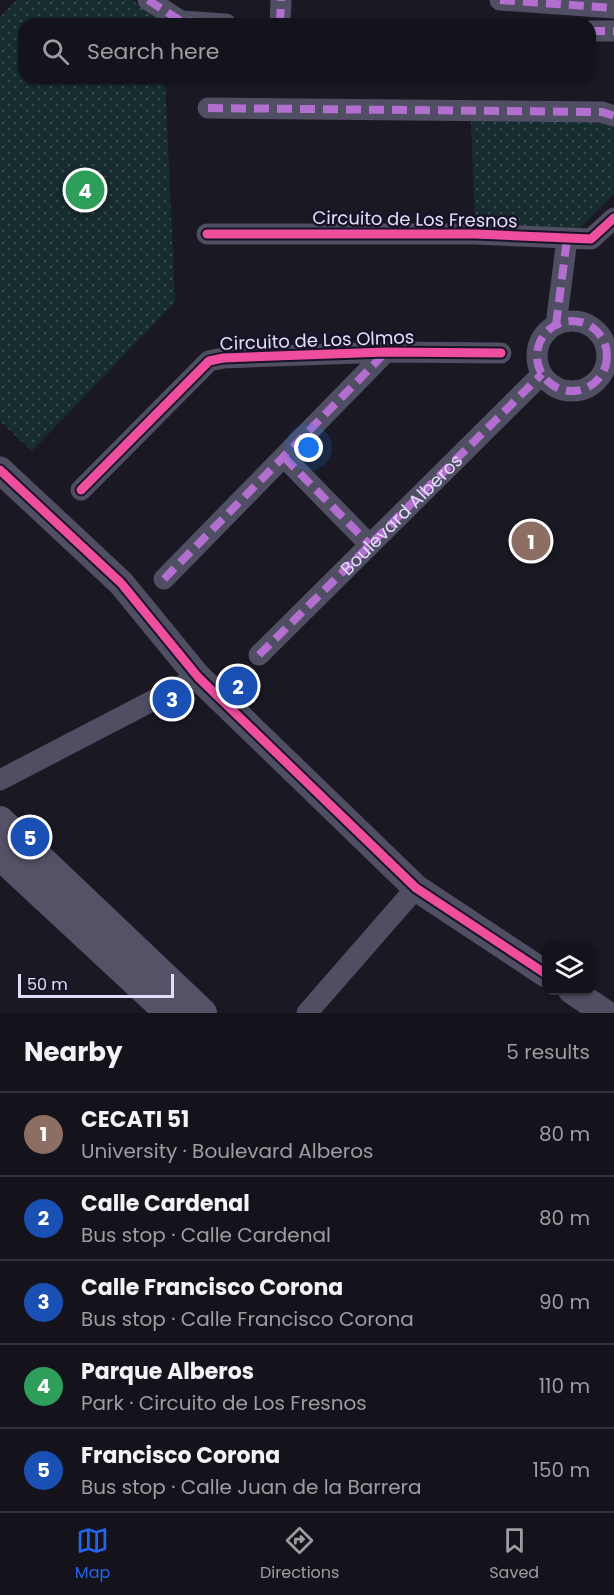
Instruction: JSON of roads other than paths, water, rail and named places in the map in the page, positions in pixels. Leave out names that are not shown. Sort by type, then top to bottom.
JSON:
[{"type":"main road","points":[[0,821],[202,1013]]},
{"type":"main road","points":[[0,855],[170,1013]]},
{"type":"street","points":[[148,0],[176,18]]},
{"type":"street","points":[[280,18],[281,0]]},
{"type":"street","points":[[500,0],[614,8]]},
{"type":"street","points":[[596,31],[614,31]]},
{"type":"street","points":[[207,108],[602,112],[614,116]]},
{"type":"street","name":"Circuito de Los Fresnos","points":[[207,234],[476,234],[591,239],[614,218]]},
{"type":"street","points":[[556,325],[579,322],[609,338],[606,365],[593,385],[571,391],[559,389],[542,374],[537,352],[541,341],[556,325],[567,239]]},
{"type":"street","name":"Circuito de Los Olmos","points":[[81,490],[209,361],[223,358],[386,352],[501,353]]},
{"type":"street","name":"Circuito de Los Olmos","points":[[164,579],[386,352]]},
{"type":"street","name":"Boulevard Alberos","points":[[259,655],[542,374]]},
{"type":"street","points":[[284,457],[369,544]]},
{"type":"street","points":[[0,470],[121,583],[198,677],[416,888],[542,971]]},
{"type":"street","points":[[0,780],[198,677]]},
{"type":"street","points":[[307,1013],[416,888]]},
{"type":"street","points":[[578,995],[605,1013]]},
{"type":"place","name":"Parque Alberos","points":[[85,190]]},
{"type":"place","name":"CECATI 51","points":[[531,541]]},
{"type":"place","name":"Calle Cardenal","points":[[238,686]]},
{"type":"place","name":"Calle Francisco Corona","points":[[172,699]]},
{"type":"place","name":"Francisco Corona","points":[[30,837]]}]
